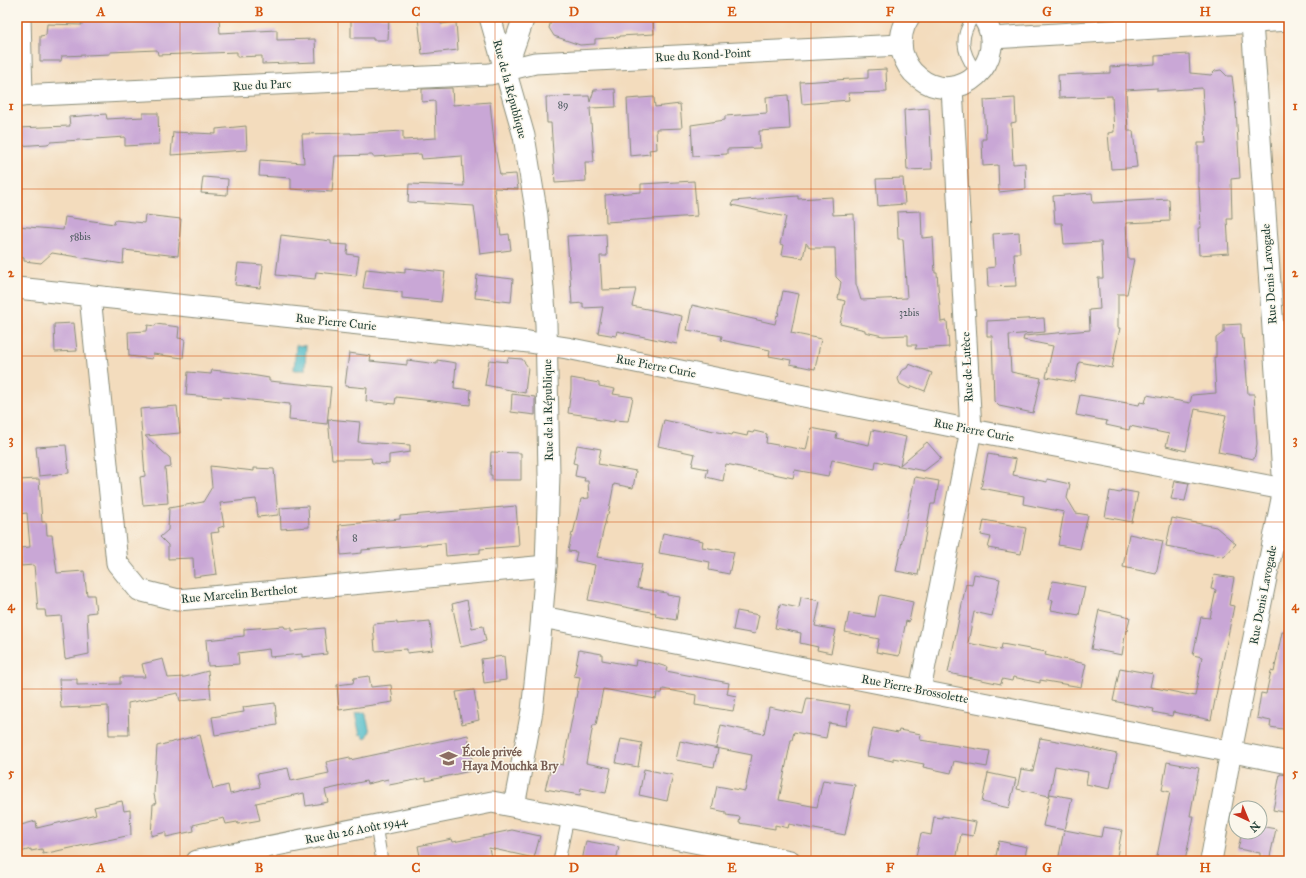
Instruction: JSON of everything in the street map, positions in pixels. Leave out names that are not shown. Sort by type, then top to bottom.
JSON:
[{"type":"street","points":[[20,17],[20,96]]},
{"type":"street","name":"Rue de la République","points":[[490,17],[524,136],[537,216],[542,270],[546,345],[549,475],[546,566],[532,711],[514,806]]},
{"type":"street","points":[[506,69],[524,17]]},
{"type":"street","points":[[909,17],[902,32],[901,45],[904,60],[912,72],[923,82],[937,87],[952,88],[965,84],[977,76],[986,65],[991,52],[992,38],[988,24],[984,17]]},
{"type":"street","points":[[992,38],[1250,20],[1289,20]]},
{"type":"street","name":"Rue Denis Lavogade","points":[[1211,861],[1231,751],[1286,490],[1250,20]]},
{"type":"street","name":"Rue du Rond-Point","points":[[506,69],[535,63],[901,45]]},
{"type":"street","name":"Rue du Parc","points":[[20,96],[490,74],[506,69]]},
{"type":"street","name":"Rue de Lutèce","points":[[920,690],[971,430],[952,88]]},
{"type":"street","name":"Rue Pierre Curie","points":[[17,288],[529,342],[583,351],[971,430],[1286,490]]},
{"type":"street","name":"Rue Marcelin Berthelot","points":[[90,296],[117,563],[139,590],[178,600],[546,566]]},
{"type":"street","name":"Rue Pierre Brossolette","points":[[542,617],[1289,762]]},
{"type":"street","name":"Rue du 26 Août 1944","points":[[197,861],[492,802],[790,861]]},
{"type":"lane","points":[[973,17],[965,30],[964,48],[968,61],[975,70]]},
{"type":"lane","points":[[559,861],[568,818]]},
{"type":"lane","points":[[376,826],[382,861]]},
{"type":"water","points":[[296,345],[306,346],[305,370],[294,370]]},
{"type":"water","points":[[365,712],[370,732],[365,738],[361,734],[360,735],[355,714]]},
{"type":"building","points":[[181,17],[181,19],[219,18],[220,33],[277,30],[277,40],[315,39],[316,62],[262,64],[262,56],[237,57],[237,52],[158,55],[157,50],[62,56],[61,61],[40,61],[40,36],[46,35],[47,24],[82,25],[81,19]]},
{"type":"building","points":[[351,17],[389,17],[388,40],[351,38]]},
{"type":"building","points":[[418,17],[441,17],[441,24],[456,22],[458,50],[422,54]]},
{"type":"building","points":[[552,17],[653,17],[654,34],[595,39],[595,44],[580,45],[554,36],[549,28]]},
{"type":"building","points":[[1189,54],[1190,73],[1211,75],[1215,71],[1221,70],[1227,76],[1232,76],[1236,108],[1240,178],[1231,179],[1232,219],[1227,219],[1229,253],[1199,255],[1198,228],[1201,228],[1198,187],[1198,143],[1206,143],[1202,88],[1157,91],[1157,88],[1126,90],[1128,131],[1133,131],[1137,167],[1128,168],[1111,169],[1108,133],[1114,132],[1112,96],[1059,98],[1058,75],[1110,73],[1110,67],[1155,64],[1155,56]]},
{"type":"building","points":[[886,69],[887,92],[848,93],[849,100],[802,104],[800,82],[868,78],[868,70]]},
{"type":"building","points":[[452,88],[453,105],[490,102],[494,142],[500,175],[516,174],[518,189],[494,188],[501,235],[509,234],[511,250],[480,254],[474,206],[408,202],[409,184],[464,186],[462,156],[422,159],[421,154],[373,157],[373,155],[335,156],[332,192],[291,189],[291,178],[259,176],[260,160],[304,163],[302,134],[351,134],[403,131],[403,140],[436,138],[435,101],[422,102],[422,89]]},
{"type":"building","points":[[615,89],[616,107],[590,108],[594,162],[585,162],[586,181],[555,183],[551,123],[547,123],[546,97],[589,96],[590,102],[594,90]]},
{"type":"building","points":[[788,95],[790,129],[759,131],[760,148],[727,149],[727,154],[693,156],[691,125],[725,120],[725,116],[767,113],[766,97]]},
{"type":"building","points":[[654,97],[655,107],[680,104],[682,128],[656,129],[657,149],[649,150],[650,154],[630,156],[627,99]]},
{"type":"building","points":[[1015,98],[1016,122],[1011,123],[1013,164],[1025,163],[1026,189],[999,192],[998,165],[983,166],[982,139],[986,139],[984,100]]},
{"type":"building","points":[[929,108],[932,169],[907,170],[904,110]]},
{"type":"building","points":[[143,113],[158,113],[159,144],[125,146],[125,137],[50,142],[47,144],[17,146],[17,128],[70,126],[69,117],[106,114],[107,119],[143,117]]},
{"type":"building","points":[[246,126],[247,150],[171,155],[173,132],[216,134],[216,129]]},
{"type":"building","points":[[203,177],[228,179],[227,195],[201,193]]},
{"type":"building","points":[[903,178],[905,204],[878,206],[876,179]]},
{"type":"building","points":[[694,181],[697,216],[606,222],[605,195],[641,192],[641,184]]},
{"type":"building","points":[[1092,193],[1093,203],[1169,199],[1170,221],[1126,223],[1128,259],[1134,259],[1127,294],[1118,294],[1118,328],[1120,328],[1112,368],[1079,362],[1075,382],[1046,377],[1053,346],[1023,340],[1024,336],[1090,330],[1089,310],[1100,309],[1098,278],[1103,278],[1101,242],[1064,244],[1062,223],[1055,223],[1053,196]]},
{"type":"building","points":[[798,196],[798,199],[832,197],[833,215],[854,214],[856,284],[861,300],[907,298],[903,239],[898,239],[897,212],[921,211],[922,238],[933,237],[935,273],[937,273],[941,322],[947,321],[949,347],[915,349],[917,345],[908,345],[908,335],[883,336],[840,324],[845,301],[838,299],[841,282],[836,277],[835,248],[810,248],[806,243],[803,258],[782,255],[784,245],[780,244],[786,217],[732,205],[733,201]]},
{"type":"building","points":[[145,215],[181,219],[178,256],[124,250],[123,264],[52,253],[41,263],[24,261],[24,258],[17,257],[17,226],[63,230],[65,217],[114,224],[115,220],[144,223]]},
{"type":"building","points":[[1019,232],[1020,253],[1014,253],[1016,286],[988,287],[987,268],[995,267],[993,234]]},
{"type":"building","points":[[606,234],[607,256],[600,256],[602,290],[636,289],[632,306],[682,316],[677,344],[617,331],[616,336],[598,333],[603,307],[583,308],[583,303],[572,304],[567,236]]},
{"type":"building","points":[[281,235],[331,241],[331,244],[348,245],[347,254],[359,256],[356,276],[316,272],[315,279],[276,275]]},
{"type":"building","points":[[238,263],[263,265],[260,288],[235,285]]},
{"type":"building","points":[[405,268],[445,272],[441,302],[402,298],[402,292],[363,288],[366,269],[405,273]]},
{"type":"building","points":[[477,275],[513,279],[511,302],[475,298]]},
{"type":"building","points":[[783,291],[799,294],[791,333],[821,339],[815,369],[790,364],[791,360],[769,356],[770,350],[721,340],[722,336],[687,330],[692,305],[775,324]]},
{"type":"building","points":[[1044,318],[1045,332],[1009,335],[1011,372],[1041,378],[1033,413],[999,406],[994,401],[992,336],[987,336],[987,321]]},
{"type":"building","points":[[74,323],[77,351],[55,352],[54,324]]},
{"type":"building","points":[[156,324],[179,327],[178,338],[185,339],[183,358],[153,354],[152,359],[129,356],[128,332],[147,331],[148,325],[155,326]]},
{"type":"building","points":[[1241,324],[1241,335],[1242,339],[1244,339],[1248,394],[1254,394],[1257,444],[1254,459],[1218,452],[1226,415],[1195,409],[1186,451],[1166,446],[1169,434],[1130,426],[1129,430],[1106,425],[1107,421],[1076,415],[1080,395],[1139,405],[1140,402],[1145,403],[1147,395],[1190,403],[1192,395],[1216,393],[1214,357],[1216,357],[1216,338],[1224,332],[1224,325]]},
{"type":"building","points":[[349,353],[371,356],[370,361],[407,365],[407,360],[437,364],[437,360],[456,363],[454,388],[471,390],[470,405],[396,397],[395,404],[366,401],[367,388],[345,386]]},
{"type":"building","points":[[508,358],[522,359],[528,367],[525,393],[485,385],[489,360],[507,362]]},
{"type":"building","points":[[909,364],[932,373],[925,391],[912,386],[910,389],[900,384],[898,379],[901,371],[907,368]]},
{"type":"building","points":[[212,370],[251,374],[269,378],[269,381],[331,387],[327,424],[289,420],[290,404],[186,395],[188,372],[211,374]]},
{"type":"building","points":[[571,378],[599,383],[599,386],[615,389],[613,394],[633,397],[628,421],[614,420],[614,422],[595,419],[595,417],[568,413]]},
{"type":"building","points":[[512,394],[535,397],[535,415],[511,412]]},
{"type":"building","points":[[177,406],[180,433],[145,436],[170,458],[171,467],[165,468],[168,503],[143,505],[140,477],[145,476],[140,409]]},
{"type":"building","points":[[328,419],[360,422],[358,442],[410,445],[410,452],[389,455],[389,464],[372,463],[371,458],[332,459]]},
{"type":"building","points":[[664,420],[732,435],[733,433],[747,436],[748,432],[753,433],[754,431],[767,434],[766,443],[806,450],[811,428],[837,433],[836,438],[869,445],[872,430],[906,437],[900,465],[927,442],[941,458],[924,471],[876,461],[875,469],[832,460],[828,476],[795,470],[793,478],[726,464],[723,481],[706,477],[708,469],[692,466],[695,454],[658,446]]},
{"type":"building","points":[[66,445],[69,473],[39,476],[36,447]]},
{"type":"building","points":[[577,445],[601,449],[598,464],[636,471],[633,488],[614,484],[597,557],[642,564],[637,588],[667,593],[667,595],[680,597],[676,620],[655,616],[656,613],[588,600],[595,565],[575,561],[577,552],[568,551],[581,499],[589,498],[588,481],[584,481],[585,478],[575,476],[577,464],[573,463]]},
{"type":"building","points":[[491,452],[521,453],[521,480],[492,480],[492,475],[490,475]]},
{"type":"building","points":[[988,454],[1016,459],[1013,475],[1047,482],[1047,479],[1070,484],[1067,498],[1076,513],[1088,515],[1080,549],[1058,545],[1064,512],[1023,504],[1024,496],[981,488]]},
{"type":"building","points":[[210,466],[254,471],[254,468],[274,469],[278,515],[258,517],[256,499],[220,503],[224,526],[218,528],[219,532],[211,533],[217,574],[194,577],[193,558],[168,559],[168,545],[160,537],[168,530],[169,508],[203,502],[212,487]]},
{"type":"building","points":[[915,477],[939,481],[935,504],[931,504],[918,575],[896,571]]},
{"type":"building","points":[[39,479],[42,522],[46,522],[47,535],[52,535],[57,573],[84,571],[87,595],[94,595],[96,612],[87,613],[89,654],[65,659],[61,616],[46,617],[45,610],[38,610],[34,565],[21,566],[20,548],[30,547],[27,513],[17,514],[17,480]]},
{"type":"building","points":[[1175,481],[1189,483],[1185,501],[1171,499]]},
{"type":"building","points":[[1121,490],[1138,493],[1132,522],[1105,517],[1110,491],[1120,493]]},
{"type":"building","points":[[308,506],[309,527],[281,529],[280,508]]},
{"type":"building","points":[[516,506],[519,546],[480,549],[480,553],[446,556],[445,543],[362,550],[362,553],[341,555],[339,525],[400,519],[400,516]]},
{"type":"building","points":[[1172,518],[1216,527],[1236,544],[1224,557],[1166,546]]},
{"type":"building","points":[[984,520],[1026,528],[1021,554],[988,548],[991,537],[981,535]]},
{"type":"building","points":[[663,533],[703,541],[702,547],[734,552],[729,574],[709,570],[710,562],[659,553]]},
{"type":"building","points":[[1129,534],[1163,541],[1156,574],[1123,567]]},
{"type":"building","points":[[974,574],[1000,579],[992,616],[974,612],[968,643],[1001,650],[1002,644],[1046,652],[1045,655],[1086,664],[1081,687],[1040,680],[1040,683],[1013,677],[1012,681],[1002,679],[1001,684],[948,673],[966,584],[972,585]]},
{"type":"building","points":[[1214,575],[1234,578],[1229,605],[1234,606],[1211,720],[1173,712],[1172,716],[1153,712],[1154,709],[1113,701],[1120,668],[1153,674],[1150,687],[1195,696],[1202,657],[1193,655],[1201,617],[1210,618],[1216,590],[1211,589]]},
{"type":"building","points":[[1053,581],[1085,587],[1079,615],[1051,610],[1053,600],[1049,599]]},
{"type":"building","points":[[881,595],[913,602],[909,622],[906,621],[899,656],[876,652],[879,639],[845,632],[849,613],[875,617],[879,596]]},
{"type":"building","points":[[801,597],[820,601],[815,626],[836,630],[831,653],[817,650],[818,647],[800,643],[801,633],[775,628],[780,604],[799,608]]},
{"type":"building","points":[[467,600],[472,628],[483,626],[486,641],[461,647],[452,604]]},
{"type":"building","points":[[1099,610],[1130,617],[1127,631],[1126,630],[1122,655],[1091,649]]},
{"type":"building","points":[[737,611],[759,615],[755,634],[733,630]]},
{"type":"building","points":[[430,621],[433,650],[407,653],[407,649],[375,651],[373,624],[397,622],[397,624]]},
{"type":"building","points":[[284,626],[285,628],[292,628],[292,631],[324,628],[327,654],[302,657],[302,654],[270,657],[269,649],[238,653],[239,664],[208,666],[206,640],[244,636],[244,629]]},
{"type":"building","points":[[1282,632],[1289,633],[1289,730],[1270,727],[1271,721],[1257,718],[1261,693],[1266,694],[1271,671],[1274,672]]},
{"type":"building","points":[[579,650],[602,654],[602,660],[635,666],[636,660],[667,667],[666,671],[729,683],[727,694],[736,696],[733,711],[695,705],[696,695],[663,689],[662,693],[657,693],[656,699],[603,689],[596,725],[593,725],[586,763],[611,768],[606,793],[581,788],[580,795],[545,789],[552,763],[563,765],[580,677],[574,676]]},
{"type":"building","points":[[504,656],[506,680],[484,683],[481,659]]},
{"type":"building","points":[[163,659],[168,678],[185,677],[208,671],[211,698],[180,701],[178,693],[128,703],[129,735],[109,735],[108,706],[61,708],[59,679],[77,679],[77,685],[120,684],[120,677],[145,677],[142,664]]},
{"type":"building","points":[[369,676],[371,687],[391,685],[393,702],[339,710],[337,685],[353,683],[354,678]]},
{"type":"building","points":[[474,690],[479,720],[462,724],[456,692]]},
{"type":"building","points":[[807,698],[850,705],[846,726],[829,723],[826,738],[794,732],[791,740],[779,800],[817,807],[823,780],[855,785],[845,835],[789,824],[788,828],[775,825],[775,829],[739,823],[740,817],[726,815],[726,812],[712,809],[717,786],[745,791],[752,755],[716,748],[721,725],[764,734],[769,707],[803,714]]},
{"type":"building","points":[[275,703],[277,725],[215,735],[212,717],[244,712],[243,707]]},
{"type":"building","points":[[873,728],[898,733],[899,730],[921,734],[920,740],[990,751],[987,767],[954,761],[951,773],[923,767],[924,764],[893,758],[893,761],[867,756]]},
{"type":"building","points":[[200,735],[213,789],[228,785],[230,794],[260,787],[257,774],[288,768],[291,781],[329,773],[326,762],[350,757],[350,760],[468,735],[472,759],[468,760],[470,771],[426,781],[426,778],[389,785],[388,779],[367,784],[366,781],[325,790],[328,802],[306,806],[304,793],[256,803],[260,820],[238,824],[237,822],[226,824],[224,818],[193,825],[194,831],[166,837],[166,832],[151,836],[153,804],[156,804],[154,794],[157,746]]},
{"type":"building","points":[[1040,738],[1086,746],[1117,754],[1110,789],[1086,784],[1088,772],[1055,766],[1049,796],[1017,789],[1021,769],[1033,771]]},
{"type":"building","points":[[621,739],[642,743],[638,767],[616,763]]},
{"type":"building","points":[[680,741],[718,749],[714,767],[676,760]]},
{"type":"building","points":[[1167,762],[1199,768],[1190,816],[1194,816],[1185,861],[1156,861],[1170,792],[1162,790]]},
{"type":"building","points":[[644,769],[673,775],[667,801],[639,795]]},
{"type":"building","points":[[988,773],[1016,779],[1009,808],[982,802]]},
{"type":"building","points":[[1280,774],[1289,775],[1289,813],[1273,810]]},
{"type":"building","points":[[1050,794],[1072,798],[1065,830],[1101,837],[1103,827],[1122,830],[1116,861],[1058,861],[1064,830],[1043,826]]},
{"type":"building","points":[[122,801],[124,811],[130,810],[131,835],[43,854],[42,849],[31,851],[31,849],[17,853],[17,826],[36,821],[37,828],[96,814],[94,807]]},
{"type":"building","points":[[942,816],[976,822],[973,836],[961,834],[956,861],[915,861],[921,833],[931,835],[934,817],[942,818]]},
{"type":"building","points":[[1268,828],[1276,829],[1269,861],[1260,861],[1260,853],[1238,849],[1240,840],[1268,840]]},
{"type":"building","points":[[512,830],[540,836],[534,858],[489,848],[491,857],[474,861],[421,861],[418,846],[452,839],[453,842]]},
{"type":"building","points":[[586,841],[619,847],[616,861],[582,861]]},
{"type":"building","points":[[999,841],[1027,847],[1024,861],[995,861]]},
{"type":"place","name":"École privée Haya Mouchka Bry","points":[[449,759]]}]
